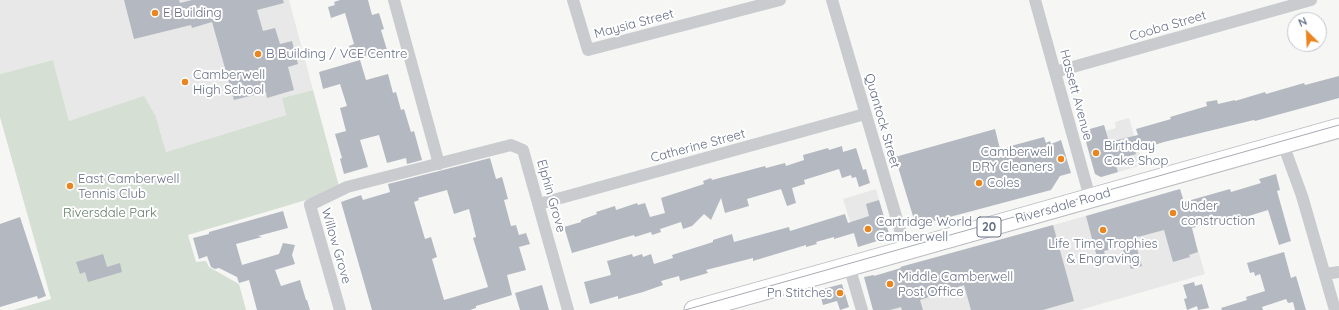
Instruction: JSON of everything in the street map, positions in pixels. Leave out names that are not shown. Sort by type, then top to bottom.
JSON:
[{"type":"main road","name":"Riversdale Road","points":[[694,310],[1339,128]]},
{"type":"street","points":[[394,0],[439,164]]},
{"type":"street","name":"Maysia Street","points":[[573,0],[588,50],[780,0]]},
{"type":"street","name":"Quantock Street","points":[[832,0],[906,250]]},
{"type":"street","name":"Hassett Avenue","points":[[1036,0],[1090,198]]},
{"type":"street","name":"Cooba Street","points":[[1055,72],[1311,0]]},
{"type":"street","name":"Catherine Street","points":[[539,204],[865,114]]},
{"type":"street","points":[[1287,142],[1335,310]]},
{"type":"street","name":"Elphin Grove","points":[[439,164],[511,145],[523,150],[568,310]]},
{"type":"street","name":"Willow Grove","points":[[340,310],[310,205],[347,187],[439,164]]},
{"type":"street","points":[[850,266],[862,310]]},
{"type":"street","points":[[1326,279],[1339,272]]},
{"type":"street","points":[[1326,279],[1339,279]]},
{"type":"shaded area","name":"Camberwell High School","points":[[0,0],[289,0],[313,90],[282,98],[286,115],[166,152],[156,117],[92,115],[69,121],[53,60],[0,74]]},
{"type":"shaded area","points":[[1129,118],[1143,165],[1101,177],[1095,174],[1083,131],[1104,125],[1106,131],[1116,128],[1115,122]]},
{"type":"shaded area","points":[[876,189],[890,237],[858,247],[843,199]]},
{"type":"shaded area","points":[[1180,189],[1205,274],[1080,310],[873,310],[864,277],[875,276]]},
{"type":"green space","name":"Riversdale Park","points":[[53,60],[69,121],[144,96],[156,117],[166,152],[286,115],[282,98],[313,90],[340,190],[188,235],[196,262],[206,261],[209,267],[239,284],[246,310],[13,310],[51,299],[0,117],[0,74]]},
{"type":"building","points":[[124,0],[179,0],[180,3],[192,0],[283,0],[284,3],[257,10],[263,31],[275,28],[280,44],[292,41],[298,64],[288,67],[294,90],[267,98],[266,92],[234,100],[212,22],[192,28],[191,25],[134,39]]},
{"type":"building","points":[[340,0],[368,0],[372,15],[379,13],[384,29],[381,30],[387,50],[353,59],[349,46],[354,44],[345,13],[331,18],[328,7],[335,5],[334,2]]},
{"type":"building","points":[[360,60],[366,80],[388,74],[393,93],[396,92],[401,110],[404,109],[411,132],[414,131],[422,160],[407,164],[406,158],[387,163],[379,135],[360,140],[368,167],[344,174],[340,159],[342,158],[335,134],[346,131],[340,108],[347,106],[340,84],[323,89],[319,72]]},
{"type":"building","points":[[1339,76],[1339,98],[1255,121],[1164,142],[1135,151],[1136,154],[1126,157],[1127,160],[1115,163],[1118,172],[1101,177],[1095,174],[1083,131],[1104,125],[1109,142],[1138,135],[1136,129],[1171,119],[1170,117],[1207,106],[1206,102],[1217,100],[1218,104],[1235,101],[1265,92],[1266,94],[1304,83],[1305,85]]},
{"type":"building","name":"Coles","points":[[995,129],[1000,149],[1044,137],[1046,143],[1050,141],[1051,144],[1061,140],[1071,173],[1060,176],[1051,190],[916,226],[895,157]]},
{"type":"building","points":[[842,146],[843,152],[856,148],[863,170],[866,169],[870,183],[859,187],[856,177],[852,178],[851,175],[842,178],[839,169],[804,180],[805,184],[792,188],[796,203],[787,206],[781,189],[747,199],[749,206],[725,213],[721,198],[711,220],[704,214],[692,226],[683,229],[681,222],[660,229],[661,232],[652,235],[651,232],[635,237],[634,235],[572,253],[564,227],[581,222],[581,220],[597,214],[596,212],[615,206],[616,210],[637,203],[638,205],[645,203],[650,217],[665,213],[661,198],[704,184],[703,181],[765,166],[766,168],[785,163],[786,166],[804,160],[803,155]]},
{"type":"building","points":[[490,158],[496,179],[502,177],[508,199],[504,200],[511,226],[516,225],[519,235],[526,233],[530,244],[519,247],[526,270],[507,275],[512,295],[476,306],[476,308],[470,310],[372,310],[341,202],[361,195],[363,200],[390,192],[388,184]],"holes":[[[447,190],[454,214],[469,209],[476,237],[473,238],[488,287],[444,300],[432,259],[437,257],[431,237],[425,239],[414,202],[419,200],[418,198]]]},
{"type":"building","points":[[1276,174],[1280,190],[1277,191],[1291,241],[1279,245],[1268,210],[1239,219],[1240,223],[1232,225],[1230,218],[1192,228],[1198,252],[1189,255],[1190,257],[1173,262],[1164,230],[1134,238],[1142,266],[1131,269],[1129,263],[1127,264],[1122,246],[1104,251],[1106,259],[1098,261],[1086,216],[1180,189],[1184,202],[1230,189],[1231,192],[1261,183],[1259,179]]},
{"type":"building","points":[[879,200],[889,234],[876,238],[877,241],[858,247],[854,233],[834,239],[834,237],[816,242],[817,244],[806,247],[806,245],[753,261],[753,258],[706,270],[708,273],[680,281],[679,276],[661,281],[663,285],[643,292],[618,299],[618,296],[590,304],[584,282],[611,275],[607,261],[632,254],[633,257],[642,254],[643,257],[651,254],[654,264],[673,258],[672,255],[713,242],[713,240],[732,234],[734,242],[789,227],[790,231],[845,214],[848,223],[869,216],[866,204]]},
{"type":"building","points":[[283,211],[288,228],[236,244],[242,265],[279,254],[283,243],[295,245],[292,255],[295,264],[275,270],[281,286],[300,280],[310,310],[257,310],[249,280],[239,283],[237,277],[219,268],[215,269],[211,267],[207,256],[199,259],[193,238]]},
{"type":"building","points":[[20,217],[46,296],[38,299],[37,296],[0,307],[0,224]]},
{"type":"building","points":[[1053,225],[1074,301],[1043,310],[971,310],[964,285],[920,300],[923,310],[902,310],[901,307],[890,310],[873,310],[864,277],[874,276],[901,268],[900,267]]},
{"type":"building","points":[[1284,252],[1291,278],[1296,276],[1306,310],[1295,310],[1293,302],[1288,303],[1286,299],[1262,307],[1263,310],[1222,310],[1221,308],[1247,300],[1246,297],[1265,291],[1260,274],[1255,276],[1254,272],[1250,273],[1247,263]]},
{"type":"building","points":[[103,254],[107,267],[120,263],[122,272],[88,282],[85,272],[80,274],[76,262]]},
{"type":"building","points":[[1194,282],[1195,286],[1202,284],[1209,308],[1198,310],[1197,306],[1187,310],[1184,299],[1187,298],[1183,285]]},
{"type":"building","points":[[842,284],[849,307],[840,310],[837,301],[823,305],[819,290]]},
{"type":"building","points":[[542,285],[549,310],[520,310],[515,293]]},
{"type":"tram line","points":[[685,310],[1339,125]]},
{"type":"place","name":"E Building","points":[[155,13]]},
{"type":"place","name":"B Building / VCE Centre","points":[[258,54]]},
{"type":"place","name":"Camberwell High School","points":[[185,82]]},
{"type":"place","name":"Birthday Cake Shop","points":[[1096,153]]},
{"type":"place","name":"Camberwell DRY Cleaners","points":[[1061,159]]},
{"type":"place","name":"Coles","points":[[979,183]]},
{"type":"place","name":"East Camberwell Tennis Club","points":[[70,186]]},
{"type":"place","name":"Under construction","points":[[1173,213]]},
{"type":"place","name":"Cartridge World Camberwell","points":[[868,229]]},
{"type":"place","name":"Life Time Trophies & Engraving","points":[[1103,230]]},
{"type":"place","name":"Middle Camberwell Post Office","points":[[890,284]]},
{"type":"place","name":"Pn Stitches","points":[[840,293]]}]
